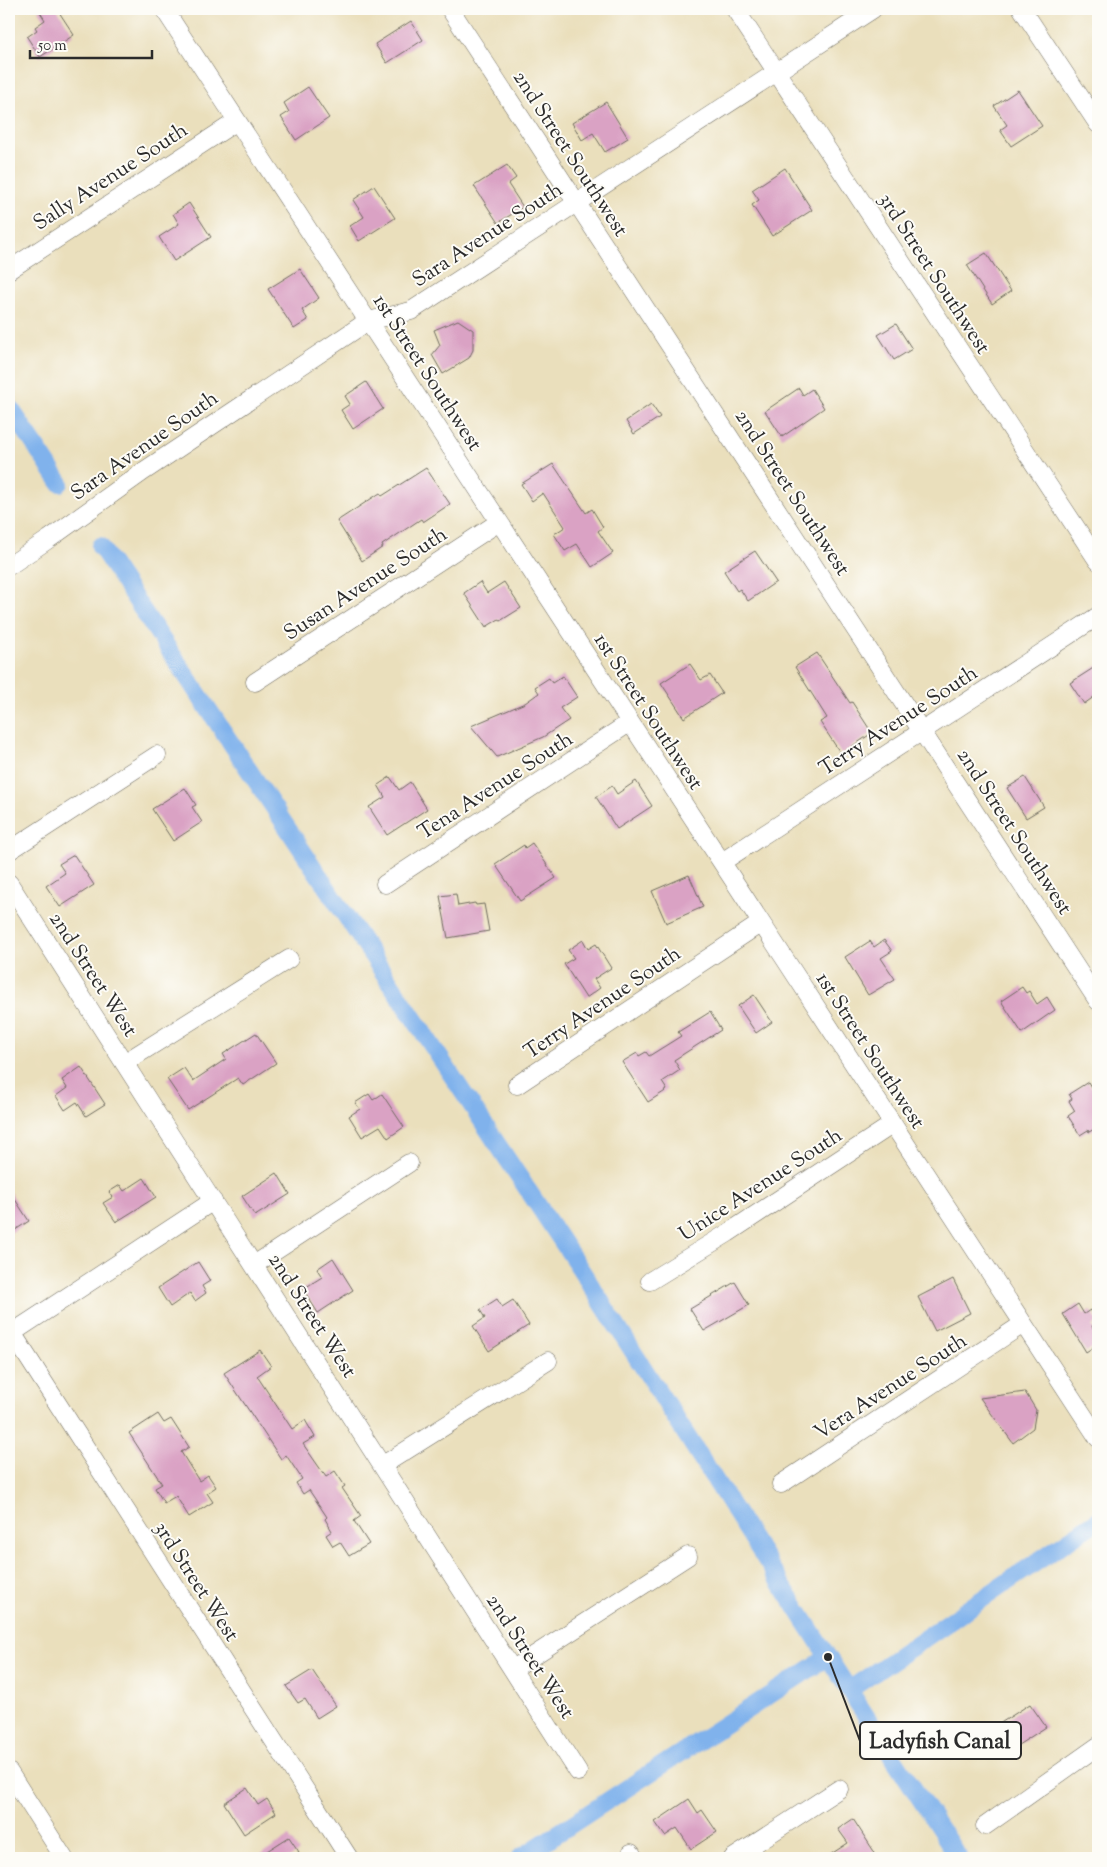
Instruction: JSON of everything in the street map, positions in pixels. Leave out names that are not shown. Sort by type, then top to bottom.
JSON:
[{"type":"street","name":"1st Street Southwest","points":[[164,9],[1098,1438]]},
{"type":"street","name":"2nd Street Southwest","points":[[450,9],[1098,1001]]},
{"type":"street","name":"3rd Street Southwest","points":[[736,9],[1098,561]]},
{"type":"street","name":"Sara Avenue South","points":[[9,566],[49,540],[152,465],[368,321],[411,311],[873,9]]},
{"type":"street","points":[[1022,9],[1098,124]]},
{"type":"street","name":"Sally Avenue South","points":[[9,270],[237,121]]},
{"type":"street","name":"Susan Avenue South","points":[[255,682],[499,522]]},
{"type":"street","name":"Terry Avenue South","points":[[722,862],[1098,616]]},
{"type":"street","name":"Tena Avenue South","points":[[385,884],[630,723]]},
{"type":"street","points":[[9,851],[157,756]]},
{"type":"street","name":"2nd Street West","points":[[9,883],[578,1772]]},
{"type":"street","name":"Terry Avenue South","points":[[517,1085],[761,923]]},
{"type":"street","points":[[124,1062],[289,959]]},
{"type":"street","name":"Unice Avenue South","points":[[650,1281],[728,1233],[892,1124]]},
{"type":"street","points":[[254,1265],[409,1162]]},
{"type":"street","points":[[10,1332],[212,1200]]},
{"type":"street","name":"Vera Avenue South","points":[[781,1484],[1023,1324]]},
{"type":"street","name":"3rd Street West","points":[[10,1332],[349,1858]]},
{"type":"street","points":[[383,1465],[548,1361]]},
{"type":"street","points":[[513,1669],[688,1556]]},
{"type":"street","points":[[984,1826],[1098,1746]]},
{"type":"street","points":[[9,1772],[64,1858]]},
{"type":"street","points":[[733,1858],[838,1789]]},
{"type":"building","points":[[38,9],[57,9],[74,35],[40,57],[27,37],[37,30],[35,27],[45,20]]},
{"type":"building","points":[[411,21],[423,40],[387,63],[375,44]]},
{"type":"building","points":[[308,87],[329,118],[296,140],[281,117],[289,112],[284,103]]},
{"type":"building","points":[[1018,90],[1042,126],[1011,146],[1000,130],[1007,125],[994,106]]},
{"type":"building","points":[[606,102],[628,138],[605,152],[593,133],[582,140],[572,123]]},
{"type":"building","points":[[507,165],[516,178],[508,184],[523,207],[498,223],[474,186]]},
{"type":"building","points":[[785,168],[812,210],[772,236],[752,205],[759,200],[752,190]]},
{"type":"building","points":[[374,186],[395,218],[359,241],[350,226],[364,217],[353,200]]},
{"type":"building","points":[[189,203],[211,237],[174,261],[159,237],[179,224],[173,214]]},
{"type":"building","points":[[986,253],[1011,291],[992,304],[967,265]]},
{"type":"building","points":[[300,269],[319,298],[302,310],[308,320],[294,329],[268,289]]},
{"type":"building","points":[[458,320],[473,330],[473,350],[469,358],[443,374],[432,355],[440,345],[434,330]]},
{"type":"building","points":[[896,324],[912,349],[894,360],[878,335]]},
{"type":"building","points":[[366,382],[383,409],[353,429],[341,410],[350,404],[345,396]]},
{"type":"building","points":[[799,388],[803,395],[812,389],[824,408],[782,437],[765,411]]},
{"type":"building","points":[[651,404],[660,417],[634,434],[626,421]]},
{"type":"building","points":[[553,464],[586,513],[592,509],[603,527],[598,531],[613,553],[592,567],[577,544],[565,551],[554,534],[565,527],[543,493],[532,501],[521,484]]},
{"type":"building","points":[[426,468],[450,504],[423,522],[421,519],[362,561],[337,521],[380,493],[382,496]]},
{"type":"building","points":[[755,551],[776,582],[748,601],[740,589],[737,591],[724,571]]},
{"type":"building","points":[[480,582],[487,593],[504,582],[521,608],[486,627],[464,593]]},
{"type":"building","points":[[817,653],[872,733],[841,754],[820,722],[827,718],[795,667]]},
{"type":"building","points":[[690,664],[701,680],[710,675],[722,693],[684,718],[661,683]]},
{"type":"building","points":[[1098,665],[1098,694],[1084,704],[1070,683]]},
{"type":"building","points":[[563,676],[577,697],[560,708],[569,720],[543,737],[497,757],[471,726],[525,703],[539,693],[535,687],[549,678],[552,683]]},
{"type":"building","points":[[390,777],[399,790],[410,782],[427,809],[387,835],[369,807],[385,797],[378,785]]},
{"type":"building","points":[[1025,777],[1044,807],[1026,818],[1007,788]]},
{"type":"building","points":[[636,781],[652,806],[617,829],[596,797],[612,786],[617,794]]},
{"type":"building","points":[[185,788],[196,805],[192,807],[202,822],[173,841],[152,809]]},
{"type":"building","points":[[532,843],[556,878],[520,901],[495,864],[524,845],[525,848]]},
{"type":"building","points":[[74,855],[94,885],[60,907],[46,886],[65,873],[59,864]]},
{"type":"building","points":[[689,875],[703,907],[666,923],[652,891]]},
{"type":"building","points":[[456,894],[458,906],[475,903],[476,905],[484,904],[489,931],[448,938],[440,896]]},
{"type":"building","points":[[583,940],[588,949],[596,944],[611,968],[594,979],[600,988],[586,998],[564,964],[574,958],[568,950]]},
{"type":"building","points":[[884,940],[892,951],[881,958],[895,979],[868,995],[845,957],[870,941],[874,947]]},
{"type":"building","points":[[1022,987],[1026,993],[1029,991],[1037,1004],[1047,997],[1055,1010],[1022,1033],[1001,1001]]},
{"type":"building","points":[[754,995],[772,1022],[756,1033],[738,1006]]},
{"type":"building","points":[[710,1012],[721,1030],[674,1060],[680,1070],[662,1082],[667,1090],[648,1102],[622,1062],[637,1053],[639,1056],[646,1052],[649,1056],[681,1036],[678,1032]]},
{"type":"building","points":[[256,1033],[276,1063],[243,1085],[238,1078],[188,1110],[167,1079],[184,1068],[193,1081],[226,1059],[223,1054]]},
{"type":"building","points":[[81,1067],[105,1104],[86,1116],[77,1102],[65,1110],[56,1096],[67,1088],[62,1080]]},
{"type":"building","points":[[1088,1082],[1091,1087],[1094,1085],[1098,1093],[1098,1127],[1080,1135],[1068,1116],[1075,1111],[1069,1101],[1072,1099],[1069,1094]]},
{"type":"building","points":[[369,1094],[373,1100],[382,1094],[404,1127],[388,1138],[380,1126],[362,1137],[349,1116],[360,1109],[355,1103]]},
{"type":"building","points":[[277,1173],[290,1194],[255,1216],[242,1196]]},
{"type":"building","points":[[144,1178],[156,1197],[116,1222],[103,1203],[113,1197],[109,1192],[120,1185],[124,1191]]},
{"type":"building","points":[[9,1190],[29,1221],[9,1234]]},
{"type":"building","points":[[333,1258],[353,1290],[318,1313],[303,1289],[322,1277],[317,1269]]},
{"type":"building","points":[[198,1262],[210,1281],[202,1286],[206,1293],[195,1301],[190,1293],[170,1307],[158,1288]]},
{"type":"building","points":[[953,1279],[970,1313],[935,1331],[918,1297]]},
{"type":"building","points":[[735,1282],[749,1305],[704,1331],[690,1309]]},
{"type":"building","points":[[497,1299],[502,1307],[513,1300],[529,1325],[489,1351],[473,1326],[485,1318],[480,1310]]},
{"type":"building","points":[[1078,1304],[1084,1314],[1090,1310],[1098,1322],[1092,1326],[1098,1336],[1098,1344],[1086,1352],[1063,1314]]},
{"type":"building","points":[[260,1350],[271,1366],[257,1376],[292,1429],[305,1420],[315,1437],[303,1444],[326,1477],[335,1471],[345,1486],[342,1488],[361,1516],[354,1521],[369,1544],[349,1556],[340,1542],[333,1546],[326,1535],[332,1531],[325,1519],[327,1517],[309,1490],[303,1494],[296,1483],[302,1479],[286,1455],[281,1459],[224,1373]]},
{"type":"building","points":[[1025,1392],[1036,1410],[1033,1428],[1013,1443],[980,1398]]},
{"type":"building","points":[[158,1414],[164,1423],[171,1419],[189,1447],[181,1452],[199,1481],[208,1475],[216,1487],[207,1493],[213,1502],[189,1517],[176,1496],[164,1503],[155,1488],[162,1484],[129,1433]]},
{"type":"building","points":[[312,1670],[336,1706],[317,1718],[305,1699],[298,1703],[286,1686]]},
{"type":"building","points":[[1030,1704],[1046,1727],[1012,1749],[996,1726]]},
{"type":"building","points":[[247,1788],[258,1805],[267,1799],[276,1813],[244,1834],[224,1803]]},
{"type":"building","points":[[689,1799],[698,1813],[702,1810],[717,1832],[691,1849],[677,1828],[665,1836],[655,1822]]},
{"type":"building","points":[[853,1819],[875,1853],[866,1858],[825,1858],[848,1843],[838,1829]]},
{"type":"building","points":[[289,1837],[299,1852],[289,1858],[256,1858]]},
{"type":"waterway","points":[[9,406],[60,483]]},
{"type":"waterway","points":[[100,546],[581,1270],[849,1690],[959,1858]]},
{"type":"waterway","points":[[849,1690],[1098,1520]]},
{"type":"waterway","points":[[520,1858],[828,1657]]},
{"type":"place","name":"Ladyfish Canal","points":[[828,1657]]}]
